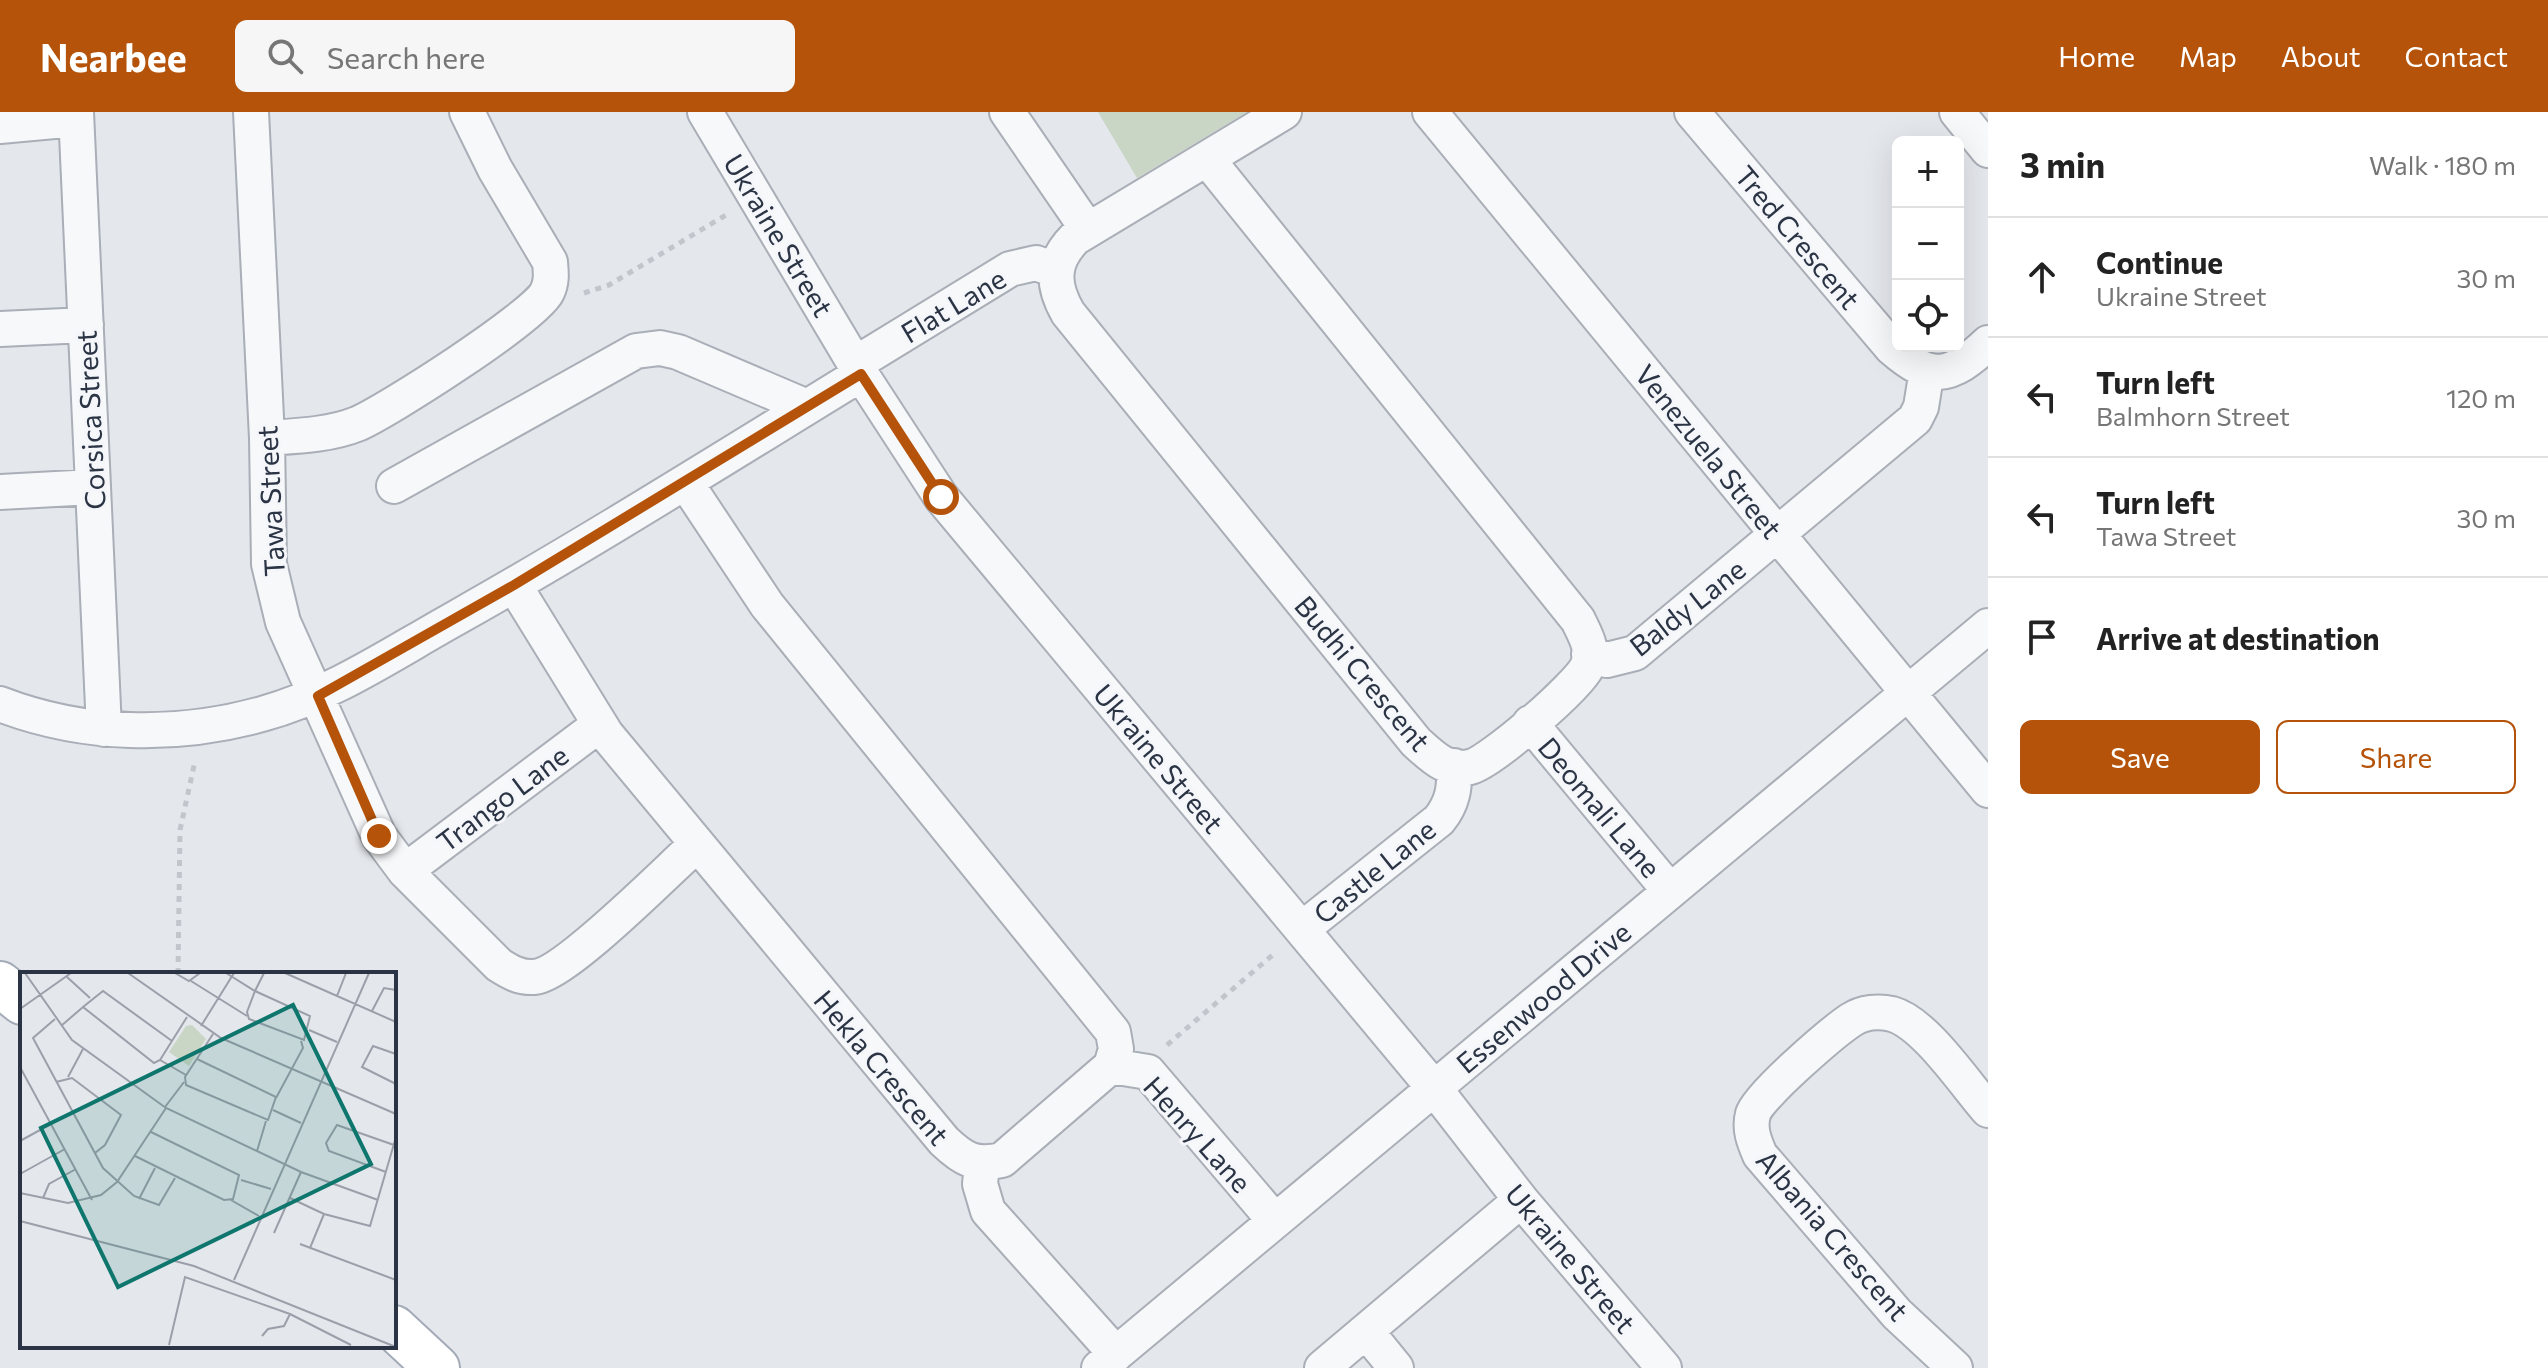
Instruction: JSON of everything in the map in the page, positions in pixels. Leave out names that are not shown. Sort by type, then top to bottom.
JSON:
[{"type":"main road","points":[[0,984],[20,1000]]},
{"type":"main road","points":[[396,1330],[437,1368]]},
{"type":"street","name":"Tawa Street","points":[[251,112],[267,438],[269,564],[283,622],[318,696],[367,815],[405,871],[499,965],[522,976],[550,973],[696,845]]},
{"type":"street","points":[[267,438],[358,424],[503,333],[532,312],[547,294],[551,279],[550,262],[495,169],[467,112]]},
{"type":"street","name":"Ukraine Street","points":[[705,112],[858,369],[941,497],[1434,1088],[1521,1200],[1664,1368]]},
{"type":"street","points":[[1007,112],[1088,230]]},
{"type":"street","points":[[1055,270],[1064,249],[1088,230],[1284,112]]},
{"type":"street","name":"Venezuela Street","points":[[1430,112],[1988,790]]},
{"type":"street","name":"Tred Crescent","points":[[1692,112],[1892,348],[1916,369],[1927,370]]},
{"type":"street","points":[[1957,112],[1988,150]]},
{"type":"street","points":[[0,126],[76,116]]},
{"type":"street","name":"Corsica Street","points":[[76,116],[104,729]]},
{"type":"street","points":[[1208,160],[1578,620],[1590,645],[1589,654]]},
{"type":"street","name":"Flat Lane","points":[[0,704],[61,722],[104,729],[175,730],[219,724],[318,696],[686,483],[807,407],[858,369],[1010,269],[1036,263],[1055,270]]},
{"type":"street","name":"Budhi Crescent","points":[[1055,270],[1056,292],[1068,313],[1416,742],[1442,765],[1469,767],[1494,755],[1575,683],[1588,666],[1589,654]]},
{"type":"street","points":[[0,329],[86,325]]},
{"type":"street","points":[[1927,370],[1943,373],[1968,362],[1988,343]]},
{"type":"street","points":[[394,486],[636,351],[660,348],[678,352],[807,407]]},
{"type":"street","name":"Baldy Lane","points":[[1589,654],[1607,660],[1635,653],[1915,419],[1921,407],[1927,370]]},
{"type":"street","points":[[686,483],[767,605],[1113,1032],[1114,1058],[1018,1150],[1002,1160],[982,1164],[980,1184],[988,1211],[1107,1361]]},
{"type":"street","points":[[0,492],[93,487]]},
{"type":"street","name":"Hekla Crescent","points":[[514,585],[599,725],[944,1141],[963,1159],[982,1164]]},
{"type":"street","name":"Essenwood Drive","points":[[1107,1361],[1988,626]]},
{"type":"street","name":"Deomali Lane","points":[[1530,723],[1670,891]]},
{"type":"street","name":"Trango Lane","points":[[405,871],[599,725]]},
{"type":"street","name":"Castle Lane","points":[[1302,929],[1439,820],[1448,809],[1455,788],[1454,766]]},
{"type":"street","name":"Albania Crescent","points":[[1955,1368],[1897,1314],[1760,1155],[1751,1134],[1753,1111],[1765,1094],[1852,1019],[1873,1012],[1894,1015],[1915,1026],[1988,1110]]},
{"type":"street","name":"Henry Lane","points":[[1114,1058],[1148,1072],[1275,1221]]},
{"type":"street","points":[[1322,1368],[1521,1200]]},
{"type":"street","points":[[1366,1331],[1396,1368]]},
{"type":"path","points":[[547,294],[582,293],[609,285],[757,197]]},
{"type":"path","points":[[178,972],[180,830],[197,750]]},
{"type":"path","points":[[1114,1058],[1145,1053],[1167,1045],[1302,929]]},
{"type":"green space","points":[[1098,112],[1247,112],[1137,178]]},
{"type":"route","points":[[379,836],[367,815],[318,696],[514,585],[861,374],[941,497]]}]
